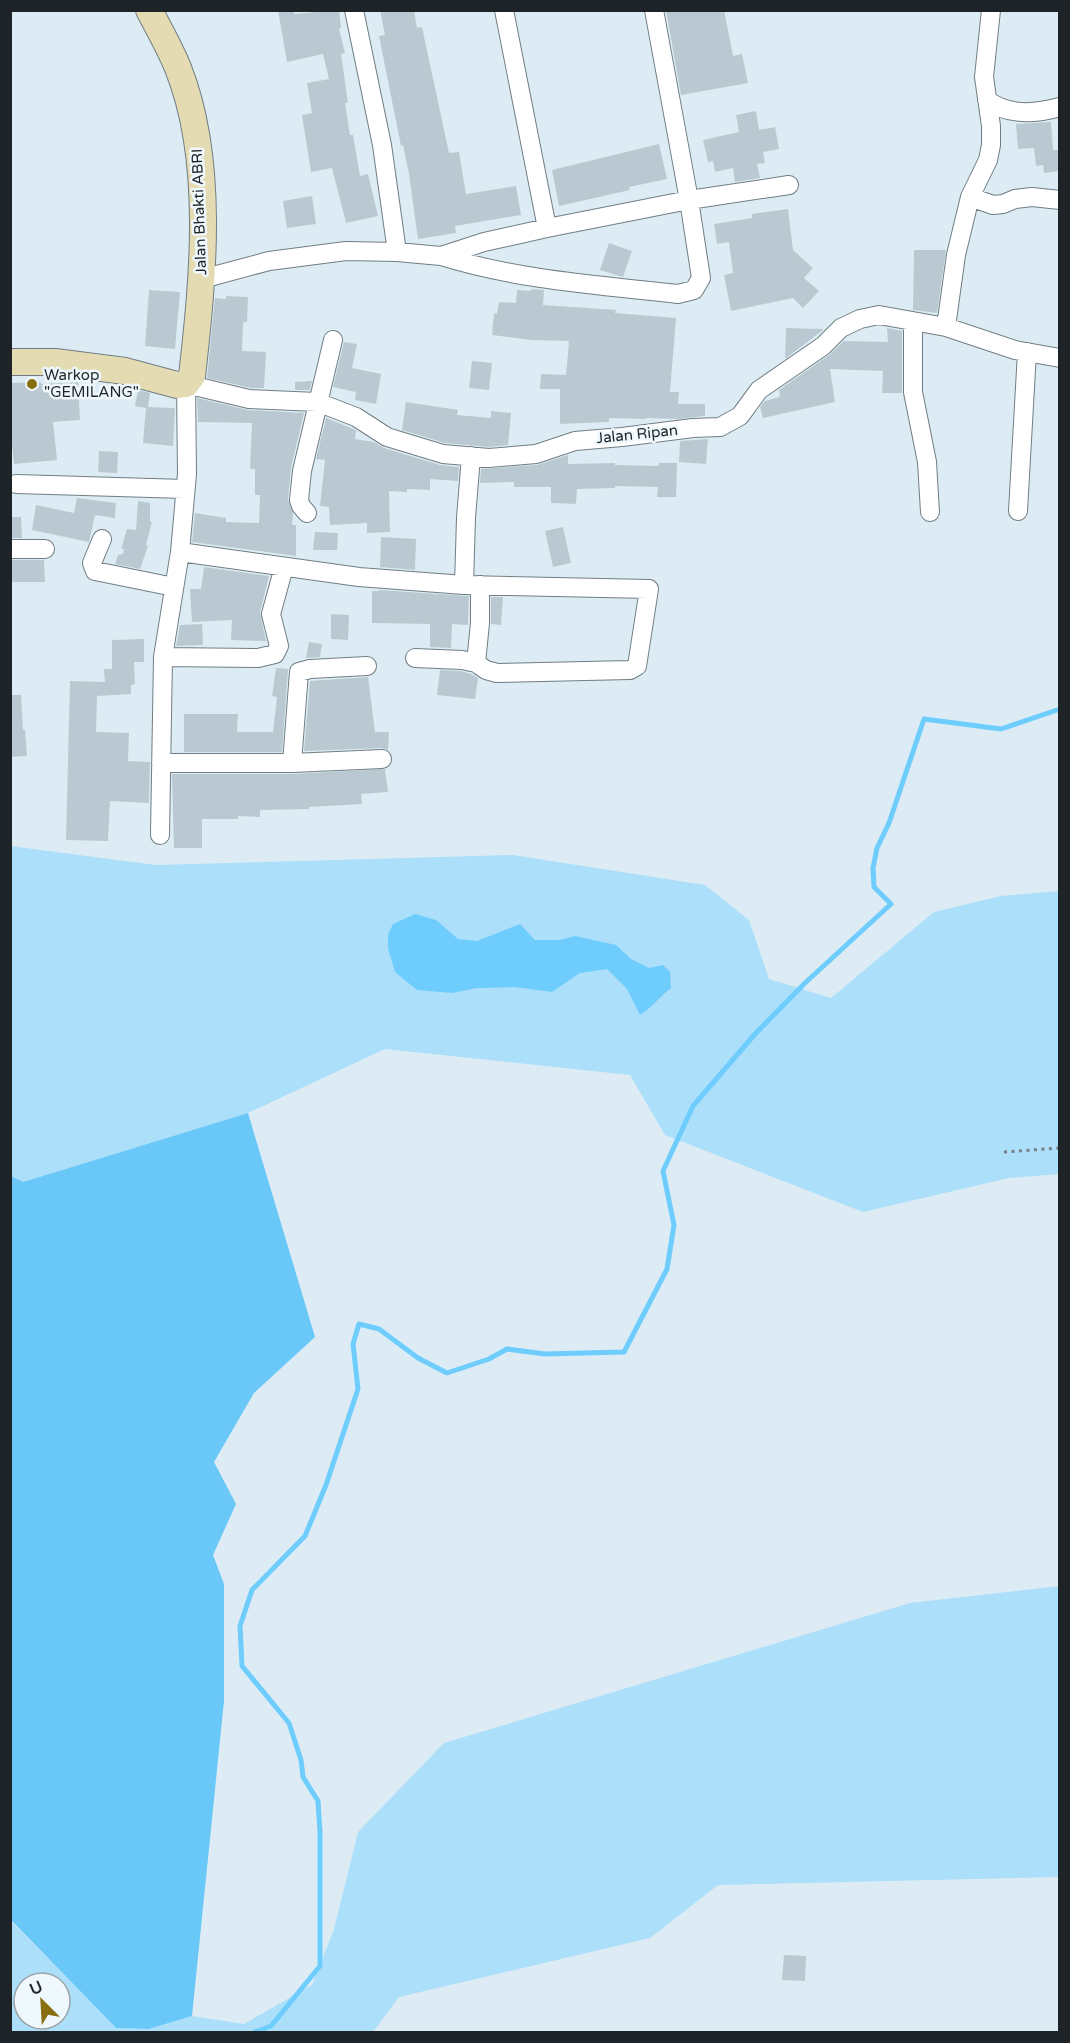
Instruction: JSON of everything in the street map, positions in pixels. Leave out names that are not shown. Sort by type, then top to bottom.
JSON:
[{"type":"street","name":"Jalan Bhakti ABRI","points":[[149,10],[178,68],[196,136],[201,187],[202,279],[192,376],[186,384]]},
{"type":"street","points":[[354,10],[382,145],[396,252]]},
{"type":"street","points":[[504,10],[547,228]]},
{"type":"street","points":[[202,279],[248,266],[307,254],[346,250],[441,256],[519,276],[678,294],[694,290],[701,278],[654,10]]},
{"type":"street","points":[[946,327],[956,255],[970,197],[988,160],[991,145],[991,126],[984,77],[991,10]]},
{"type":"street","points":[[987,100],[996,107],[1008,111],[1028,112],[1059,107]]},
{"type":"street","points":[[441,256],[484,242],[547,228],[689,200],[789,185]]},
{"type":"street","points":[[970,197],[993,205],[1032,197],[1059,200]]},
{"type":"street","name":"Jalan Ripan","points":[[186,384],[249,399],[317,402],[356,417],[387,437],[443,454],[489,458],[536,454],[575,441],[720,427],[740,416],[759,390],[823,345],[841,328],[860,319],[879,315],[946,327],[1006,347],[1059,358]]},
{"type":"street","points":[[913,321],[913,392],[927,462],[930,512]]},
{"type":"street","points":[[307,513],[299,500],[302,471],[333,340]]},
{"type":"street","points":[[1018,511],[1027,352]]},
{"type":"street","points":[[10,362],[55,362],[125,371],[171,384],[186,384],[187,474],[180,552],[163,657],[160,835]]},
{"type":"street","points":[[471,456],[466,518],[472,585],[480,623],[476,663]]},
{"type":"street","points":[[16,484],[185,489]]},
{"type":"street","points":[[102,538],[92,563],[95,571],[174,587]]},
{"type":"street","points":[[10,549],[45,549]]},
{"type":"street","points":[[180,552],[359,578],[472,585],[649,589],[637,666],[630,670],[497,673],[486,670],[476,663],[462,660],[415,658]]},
{"type":"street","points":[[163,657],[258,658],[275,654],[279,646],[271,614],[284,567]]},
{"type":"street","points":[[292,763],[299,672],[309,669],[367,666]]},
{"type":"street","points":[[161,763],[292,763],[382,759]]},
{"type":"path","points":[[1004,1152],[1059,1148]]},
{"type":"shaded area","points":[[10,846],[156,865],[513,855],[705,885],[749,920],[769,979],[831,998],[934,912],[1001,896],[1059,891],[1059,1174],[1009,1178],[863,1212],[665,1135],[630,1075],[385,1049],[248,1113],[23,1182],[10,1176]]},
{"type":"shaded area","points":[[415,914],[436,920],[458,939],[477,941],[520,924],[535,940],[560,940],[575,936],[616,945],[631,959],[649,968],[663,965],[670,972],[671,988],[640,1015],[627,989],[607,969],[580,973],[552,992],[515,987],[477,988],[452,993],[417,990],[395,972],[388,948],[388,934],[393,924]]},
{"type":"shaded area","points":[[248,1113],[315,1337],[254,1393],[214,1462],[236,1504],[213,1555],[224,1584],[224,1701],[192,2016],[149,2029],[116,2028],[72,1983],[72,1971],[61,1971],[11,1920],[11,1176],[23,1182]]},
{"type":"shaded area","points":[[1059,1586],[1059,1877],[718,1885],[650,1938],[399,1997],[373,2032],[11,2032],[10,1920],[60,1971],[12,1971],[12,2031],[72,2031],[72,1983],[116,2028],[149,2029],[192,2016],[244,2024],[312,1985],[334,1929],[358,1832],[444,1743],[910,1603]]},
{"type":"building","points":[[278,10],[294,10],[294,14],[339,10],[341,28],[339,29],[345,53],[341,54],[350,135],[353,135],[360,176],[368,174],[378,216],[346,223],[332,168],[311,172],[302,115],[312,113],[307,83],[329,79],[323,54],[287,62]]},
{"type":"building","points":[[380,10],[414,10],[417,28],[422,27],[449,153],[459,152],[466,194],[516,186],[521,215],[455,226],[456,233],[418,239],[409,174],[403,145],[401,146],[379,36],[385,35]]},
{"type":"building","points":[[666,10],[724,10],[733,56],[742,54],[748,83],[681,95]]},
{"type":"building","points":[[756,111],[759,130],[775,127],[779,149],[763,152],[765,163],[757,164],[760,178],[735,182],[733,168],[715,172],[713,161],[708,162],[703,140],[739,132],[736,115]]},
{"type":"building","points":[[1051,122],[1053,150],[1059,150],[1059,171],[1044,173],[1043,165],[1036,166],[1034,148],[1018,149],[1016,124]]},
{"type":"building","points":[[659,144],[667,179],[559,206],[552,170]]},
{"type":"building","points":[[312,196],[316,224],[287,228],[283,201]]},
{"type":"building","points":[[788,209],[793,250],[813,268],[804,278],[819,291],[803,308],[793,298],[731,311],[724,275],[733,273],[729,242],[717,244],[714,224],[752,218],[752,214]]},
{"type":"building","points":[[609,243],[632,251],[623,277],[600,270]]},
{"type":"building","points":[[914,250],[946,250],[937,313],[913,310]]},
{"type":"building","points":[[531,289],[544,290],[543,305],[616,310],[615,313],[676,318],[670,392],[679,392],[678,404],[705,404],[705,416],[678,419],[609,418],[609,422],[560,424],[560,389],[540,389],[541,374],[566,375],[569,341],[531,340],[492,335],[494,313],[497,314],[499,302],[516,303],[517,290],[531,291]]},
{"type":"building","points":[[149,290],[180,292],[175,349],[145,346]]},
{"type":"building","points":[[226,296],[248,297],[247,322],[243,322],[242,351],[266,352],[264,388],[251,388],[207,378],[215,298],[226,299]]},
{"type":"building","points":[[786,328],[823,329],[823,330],[785,359]]},
{"type":"building","points":[[887,328],[902,331],[902,393],[882,393],[883,371],[830,369],[835,402],[763,418],[760,407],[765,401],[780,397],[779,390],[829,355],[844,341],[888,342]]},
{"type":"building","points":[[344,342],[357,344],[352,368],[381,374],[376,404],[355,400],[356,392],[333,387]]},
{"type":"building","points":[[472,361],[492,363],[489,390],[469,388]]},
{"type":"building","points":[[312,381],[310,390],[295,390],[295,382]]},
{"type":"building","points":[[41,382],[41,384],[78,382],[80,420],[53,422],[57,460],[14,464],[10,424],[10,383]]},
{"type":"building","points":[[138,390],[150,393],[148,407],[175,408],[173,446],[143,443],[146,408],[135,406]]},
{"type":"building","points":[[197,398],[248,410],[304,413],[291,468],[288,499],[293,513],[292,525],[296,525],[296,556],[192,542],[195,513],[226,518],[226,522],[259,523],[260,495],[255,495],[255,469],[250,469],[252,423],[198,422]]},
{"type":"building","points":[[406,402],[458,410],[457,415],[491,418],[491,411],[511,413],[508,445],[489,447],[445,443],[402,430]]},
{"type":"building","points":[[326,418],[356,430],[355,439],[374,442],[384,448],[440,465],[459,467],[458,481],[430,479],[430,490],[389,491],[390,532],[367,533],[367,523],[330,525],[329,507],[320,506],[325,460],[316,459]]},
{"type":"building","points":[[708,439],[706,464],[679,462],[680,441]]},
{"type":"building","points":[[99,451],[118,452],[117,473],[98,472]]},
{"type":"building","points":[[568,455],[568,464],[615,463],[615,465],[658,466],[659,463],[677,463],[676,497],[657,497],[658,487],[615,486],[615,488],[577,489],[576,504],[551,503],[551,487],[514,487],[514,482],[480,483],[481,469],[537,465]]},
{"type":"building","points":[[77,498],[116,503],[115,518],[95,515],[89,542],[32,530],[36,505],[74,513]]},
{"type":"building","points":[[138,501],[150,503],[150,522],[152,522],[146,545],[148,546],[140,569],[115,564],[118,555],[123,554],[124,549],[121,549],[127,529],[136,530]]},
{"type":"building","points":[[10,517],[21,517],[22,538],[10,538]]},
{"type":"building","points":[[563,527],[571,563],[553,567],[545,531]]},
{"type":"building","points":[[315,532],[338,533],[337,550],[313,550]]},
{"type":"building","points":[[381,537],[416,539],[415,570],[380,567]]},
{"type":"building","points":[[10,560],[44,560],[45,582],[10,582]]},
{"type":"building","points":[[204,567],[269,576],[260,612],[266,641],[231,640],[232,620],[192,622],[190,589],[201,589]]},
{"type":"building","points":[[372,591],[469,596],[468,625],[452,624],[451,648],[430,647],[430,624],[372,623]]},
{"type":"building","points":[[491,597],[503,597],[501,625],[491,624]]},
{"type":"building","points":[[331,614],[349,615],[348,640],[331,639]]},
{"type":"building","points":[[202,624],[203,645],[176,646],[180,625]]},
{"type":"building","points":[[144,639],[144,662],[134,662],[135,684],[131,685],[131,694],[97,696],[96,732],[129,733],[128,761],[150,762],[149,803],[110,801],[108,841],[66,840],[70,681],[105,682],[104,669],[112,669],[112,640]]},
{"type":"building","points":[[309,642],[322,644],[320,657],[306,658]]},
{"type":"building","points":[[276,668],[288,669],[282,752],[184,752],[184,714],[238,714],[237,732],[273,732],[277,697],[272,696]]},
{"type":"building","points":[[440,670],[461,671],[478,678],[475,699],[437,695]]},
{"type":"building","points":[[368,677],[375,732],[389,732],[388,750],[381,748],[304,751],[310,681]]},
{"type":"building","points":[[10,695],[21,695],[27,756],[10,757]]},
{"type":"building","points":[[385,769],[388,792],[361,794],[362,804],[309,807],[309,809],[260,810],[260,817],[202,819],[202,848],[174,848],[172,774],[292,774]]},
{"type":"building","points":[[784,1955],[806,1956],[805,1981],[782,1980]]},
{"type":"waterway","points":[[255,2032],[271,2026],[320,1966],[320,1832],[318,1801],[303,1777],[301,1760],[289,1723],[242,1666],[240,1626],[252,1590],[305,1536],[326,1485],[358,1389],[353,1344],[359,1324],[379,1329],[418,1358],[447,1373],[489,1359],[507,1349],[545,1354],[624,1352],[667,1269],[674,1225],[663,1171],[693,1106],[755,1034],[805,983],[891,904],[874,887],[873,868],[877,848],[889,823],[924,719],[1001,729],[1060,709]]},
{"type":"place","name":"Warkop \"GEMILANG\"","points":[[32,384]]}]
